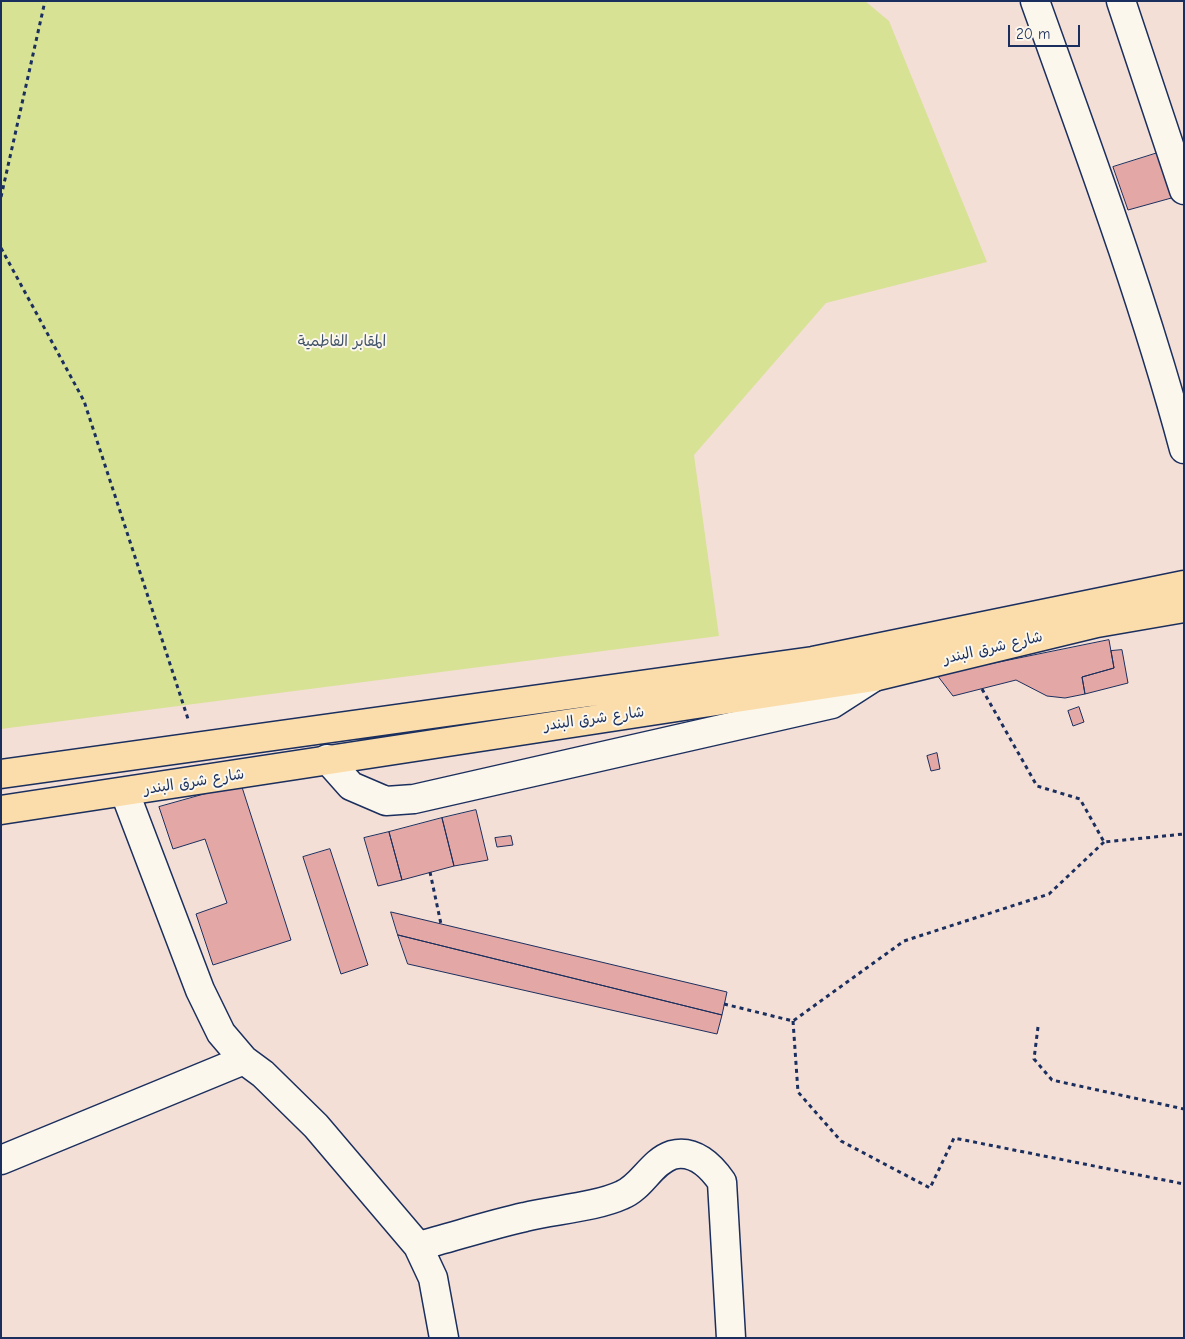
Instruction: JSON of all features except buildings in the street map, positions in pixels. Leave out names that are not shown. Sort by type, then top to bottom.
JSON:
[{"type":"main road","name":"شارع شرق البندر","points":[[1,810],[125,793],[328,760],[814,674],[928,650],[1184,585]]},
{"type":"main road","name":"شارع شرق البندر","points":[[1,774],[197,747],[814,674],[874,677],[928,650],[1184,608]]},
{"type":"main road","points":[[112,759],[125,793]]},
{"type":"street","points":[[1035,1],[1099,180],[1166,383],[1184,449]]},
{"type":"street","points":[[1121,1],[1184,190]]},
{"type":"street","points":[[328,760],[351,786],[386,801],[414,799],[832,704],[874,677]]},
{"type":"street","points":[[125,793],[208,1007],[221,1033],[244,1060],[263,1074],[316,1126],[418,1246],[433,1278],[444,1338]]},
{"type":"street","points":[[1,1160],[244,1060]]},
{"type":"street","points":[[418,1246],[523,1217],[622,1195],[637,1184],[657,1164],[673,1155],[692,1155],[711,1166],[722,1182],[731,1338]]},
{"type":"path","points":[[1,197],[45,1]]},
{"type":"path","points":[[1,248],[84,401],[197,747]]},
{"type":"path","points":[[982,689],[1038,786],[1080,799],[1104,842]]},
{"type":"path","points":[[792,1022],[904,941],[1048,894],[1104,842],[1184,834]]},
{"type":"path","points":[[430,872],[441,924]]},
{"type":"path","points":[[724,1004],[792,1022]]},
{"type":"path","points":[[792,1022],[798,1092],[841,1141],[930,1188],[954,1138],[1184,1184]]},
{"type":"path","points":[[1038,1027],[1034,1059],[1052,1080],[1184,1109]]},
{"type":"green space","name":"المقابر الفاطمية","points":[[1,1],[865,1],[889,21],[987,262],[826,303],[694,455],[719,636],[1,729]]}]
